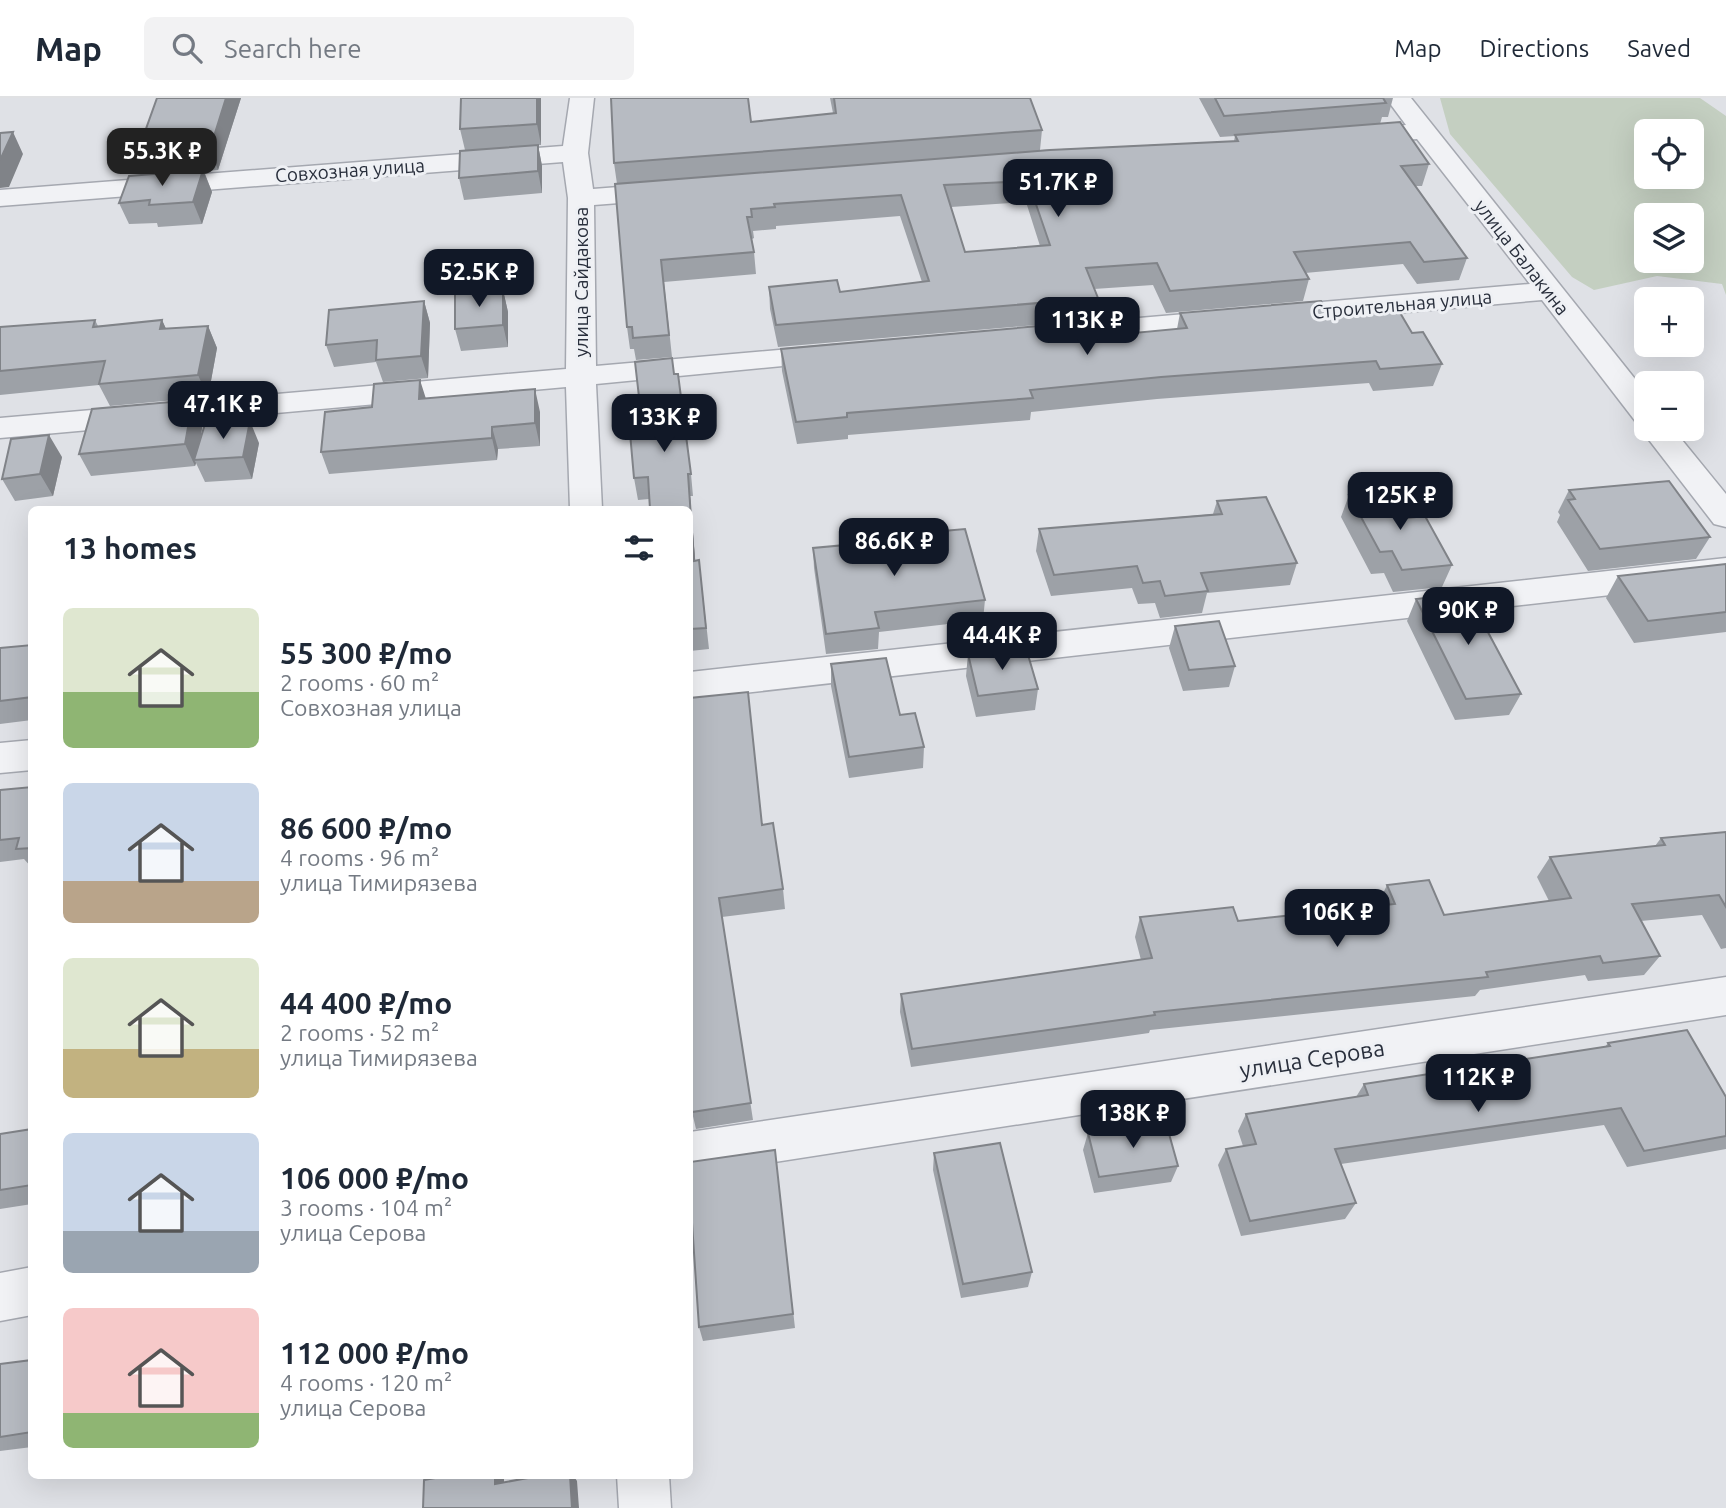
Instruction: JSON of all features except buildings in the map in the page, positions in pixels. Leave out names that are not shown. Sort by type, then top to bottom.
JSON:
[{"type":"street","name":"улица Сайдакова","points":[[582,98],[575,153],[581,198],[581,377],[586,506]]},
{"type":"street","name":"улица Балакина","points":[[1398,98],[1634,398]]},
{"type":"street","points":[[1325,138],[1422,131]]},
{"type":"street","name":"Совхозная улица","points":[[0,198],[575,153]]},
{"type":"street","points":[[581,198],[691,189]]},
{"type":"street","name":"Строительная улица","points":[[1023,337],[1549,290]]},
{"type":"street","points":[[0,428],[857,352]]},
{"type":"street","points":[[1667,441],[1726,516]]},
{"type":"street","points":[[693,686],[1726,570]]},
{"type":"street","points":[[0,758],[28,755]]},
{"type":"street","name":"улица Серова","points":[[693,1154],[1726,996]]},
{"type":"street","points":[[0,1297],[28,1292]]},
{"type":"street","points":[[643,1479],[645,1508]]},
{"type":"green space","points":[[1440,98],[1700,98],[1726,116],[1726,295],[1722,284],[1657,276],[1594,290],[1572,277],[1450,134]]}]
